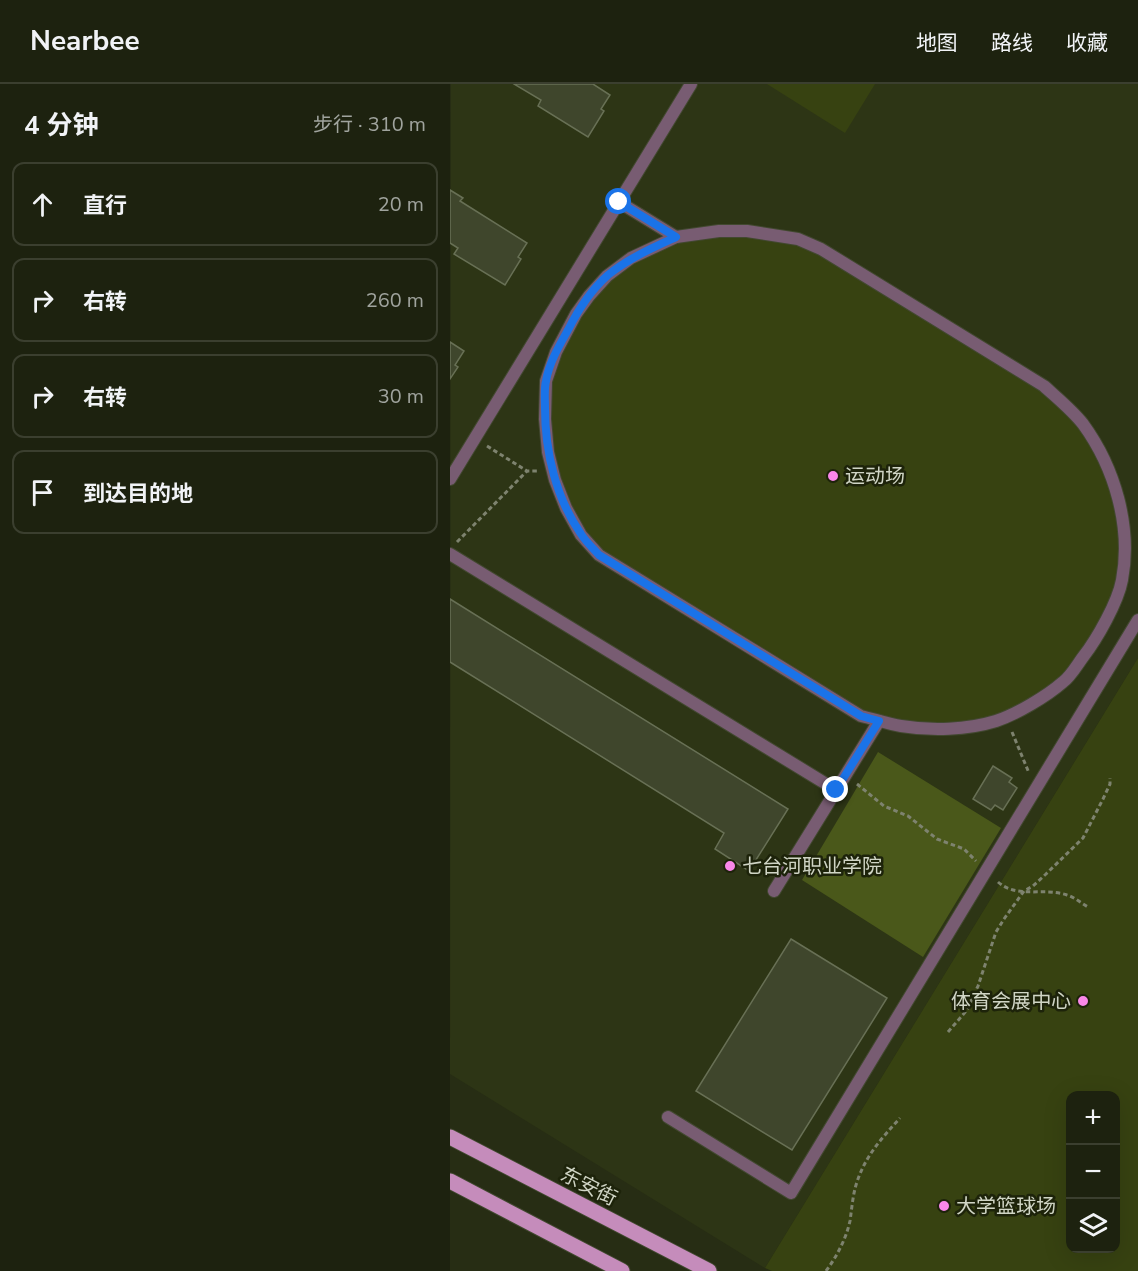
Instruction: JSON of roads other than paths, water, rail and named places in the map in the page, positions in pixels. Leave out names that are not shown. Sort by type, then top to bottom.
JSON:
[{"type":"main road","name":"东安街","points":[[450,1137],[709,1271]]},
{"type":"main road","points":[[450,1181],[622,1271]]},
{"type":"street","points":[[450,479],[691,84]]},
{"type":"street","points":[[619,202],[676,237]]},
{"type":"street","points":[[719,231],[747,231],[798,239],[821,249],[1044,386],[1070,409],[1097,446],[1108,469],[1117,493],[1125,548],[1122,582],[1104,625],[1065,681],[1030,705],[998,720],[974,725],[942,729],[900,726],[861,716],[599,555],[581,535],[566,508],[548,452],[545,419],[546,381],[556,352],[576,314],[607,276],[631,258],[676,237],[719,231]]},
{"type":"street","points":[[450,554],[836,790]]},
{"type":"street","points":[[668,1117],[791,1194],[1138,620]]},
{"type":"street","points":[[774,891],[879,721]]},
{"type":"place","name":"运动场","points":[[833,476]]},
{"type":"place","name":"七台河职业学院","points":[[730,866]]},
{"type":"place","name":"体育会展中心","points":[[1083,1001]]},
{"type":"place","name":"大学篮球场","points":[[944,1206]]}]
